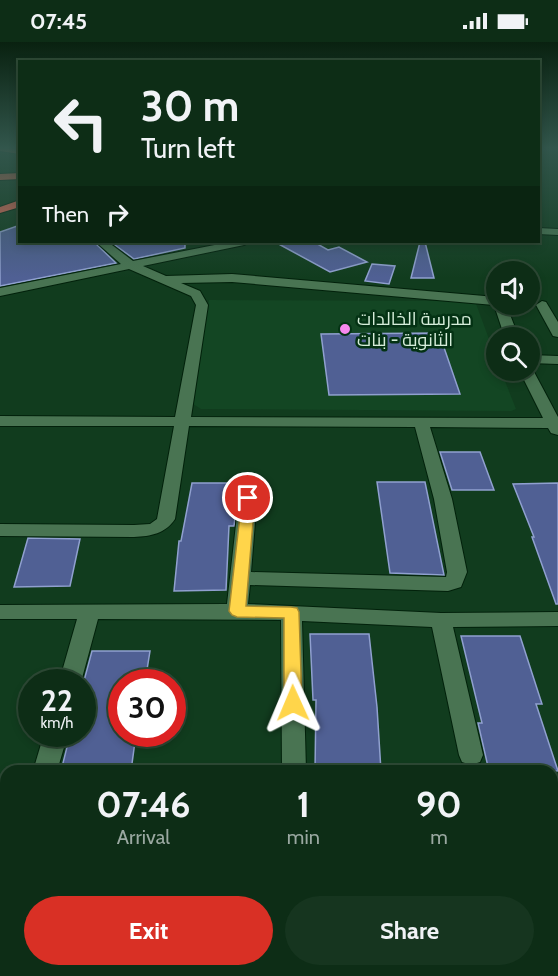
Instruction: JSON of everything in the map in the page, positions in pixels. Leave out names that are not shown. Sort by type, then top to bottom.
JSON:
[{"type":"highway","points":[[0,210],[17,205]]},
{"type":"street","points":[[540,231],[558,232]]},
{"type":"street","points":[[0,530],[134,531],[153,529],[163,525],[166,519],[202,305],[196,294],[130,265],[103,243]]},
{"type":"street","points":[[194,243],[204,250]]},
{"type":"street","points":[[0,292],[238,243]]},
{"type":"street","points":[[165,280],[232,278],[486,300]]},
{"type":"street","points":[[540,305],[558,307]]},
{"type":"street","points":[[540,310],[557,330]]},
{"type":"street","points":[[540,359],[558,360]]},
{"type":"street","points":[[0,421],[421,422],[556,428],[532,381]]},
{"type":"street","points":[[240,579],[448,584],[454,582],[457,572],[443,499],[421,422]]},
{"type":"street","points":[[237,611],[248,498]]},
{"type":"street","points":[[0,612],[89,614],[237,611],[441,620],[558,620]]},
{"type":"street","points":[[291,612],[294,765]]},
{"type":"street","points":[[74,669],[89,614]]},
{"type":"street","points":[[441,620],[471,755]]},
{"type":"street","points":[[47,765],[52,747]]},
{"type":"shaded area","name":"مدرسة الخالدات الثانوية - بنات","points":[[209,300],[475,301],[486,331],[486,381],[505,381],[516,409],[511,411],[201,409],[190,402]]},
{"type":"building","points":[[18,226],[18,243],[95,243],[116,263],[0,286],[0,232]]},
{"type":"building","points":[[112,243],[185,243],[185,248],[134,259]]},
{"type":"building","points":[[277,243],[316,243],[328,250],[339,247],[367,262],[330,272]]},
{"type":"building","points":[[420,243],[425,243],[434,278],[411,278]]},
{"type":"building","points":[[372,264],[395,266],[389,284],[365,281]]},
{"type":"building","points":[[439,333],[460,394],[329,395],[321,334]]},
{"type":"building","points":[[440,452],[480,452],[494,490],[452,490]]},
{"type":"building","points":[[377,482],[425,482],[444,575],[390,573]]},
{"type":"building","points":[[192,483],[239,483],[234,526],[229,526],[226,590],[174,591],[179,541],[181,541]]},
{"type":"building","points":[[558,483],[558,604],[556,604],[532,537],[534,537],[513,484]]},
{"type":"building","points":[[28,538],[80,539],[70,586],[14,587]]},
{"type":"building","points":[[310,634],[369,634],[381,765],[315,765],[316,700],[313,700]]},
{"type":"building","points":[[461,636],[520,636],[542,704],[536,704],[556,765],[488,765],[478,723],[482,723]]},
{"type":"building","points":[[92,651],[150,651],[147,669],[108,669],[108,747],[134,747],[132,765],[62,765],[67,747],[96,747],[96,669],[87,669]]},
{"type":"place","name":"مدرسة الخالدات الثانوية - بنات","points":[[345,329]]},
{"type":"route","points":[[248,498],[237,611],[291,612],[293,703]]}]
